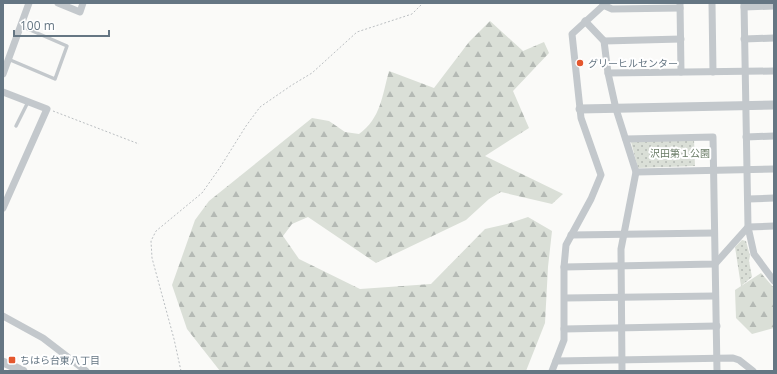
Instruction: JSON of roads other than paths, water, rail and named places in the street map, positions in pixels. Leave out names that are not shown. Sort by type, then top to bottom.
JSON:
[{"type":"street","points":[[4,70],[29,3]]},
{"type":"street","points":[[58,3],[80,12],[83,3]]},
{"type":"street","points":[[712,3],[712,72]]},
{"type":"street","points":[[552,371],[564,340],[564,267],[566,245],[591,199],[601,175],[581,118],[572,34],[605,4],[612,9],[680,6],[681,72]]},
{"type":"street","points":[[774,6],[744,5],[748,227],[754,254],[774,281]]},
{"type":"street","points":[[585,21],[604,41],[608,73],[616,108],[636,172],[621,249],[622,371]]},
{"type":"street","points":[[744,39],[774,38]]},
{"type":"street","points":[[604,41],[681,39]]},
{"type":"street","points":[[608,73],[774,71]]},
{"type":"street","points":[[3,92],[47,108],[3,206]]},
{"type":"street","points":[[580,109],[774,105]]},
{"type":"street","points":[[746,137],[774,136]]},
{"type":"street","points":[[626,139],[713,137],[717,371]]},
{"type":"street","points":[[636,172],[774,168]]},
{"type":"street","points":[[748,199],[774,198]]},
{"type":"street","points":[[564,267],[715,264],[748,227],[774,226]]},
{"type":"street","points":[[571,235],[714,233]]},
{"type":"street","points":[[565,298],[715,296]]},
{"type":"street","points":[[3,316],[43,338],[86,371]]},
{"type":"street","points":[[564,329],[717,326]]},
{"type":"street","points":[[556,361],[733,358],[739,360],[753,371]]},
{"type":"street","points":[[3,362],[23,371]]},
{"type":"lane","points":[[8,59],[54,79],[67,46],[21,26]]},
{"type":"lane","points":[[16,126],[28,101]]},
{"type":"place","name":"グリーヒルセンター","points":[[580,63]]},
{"type":"place","name":"ちはら台東八丁目","points":[[12,360]]},
{"type":"park label","name":"沢田第１公園","points":[[680,153]]}]
